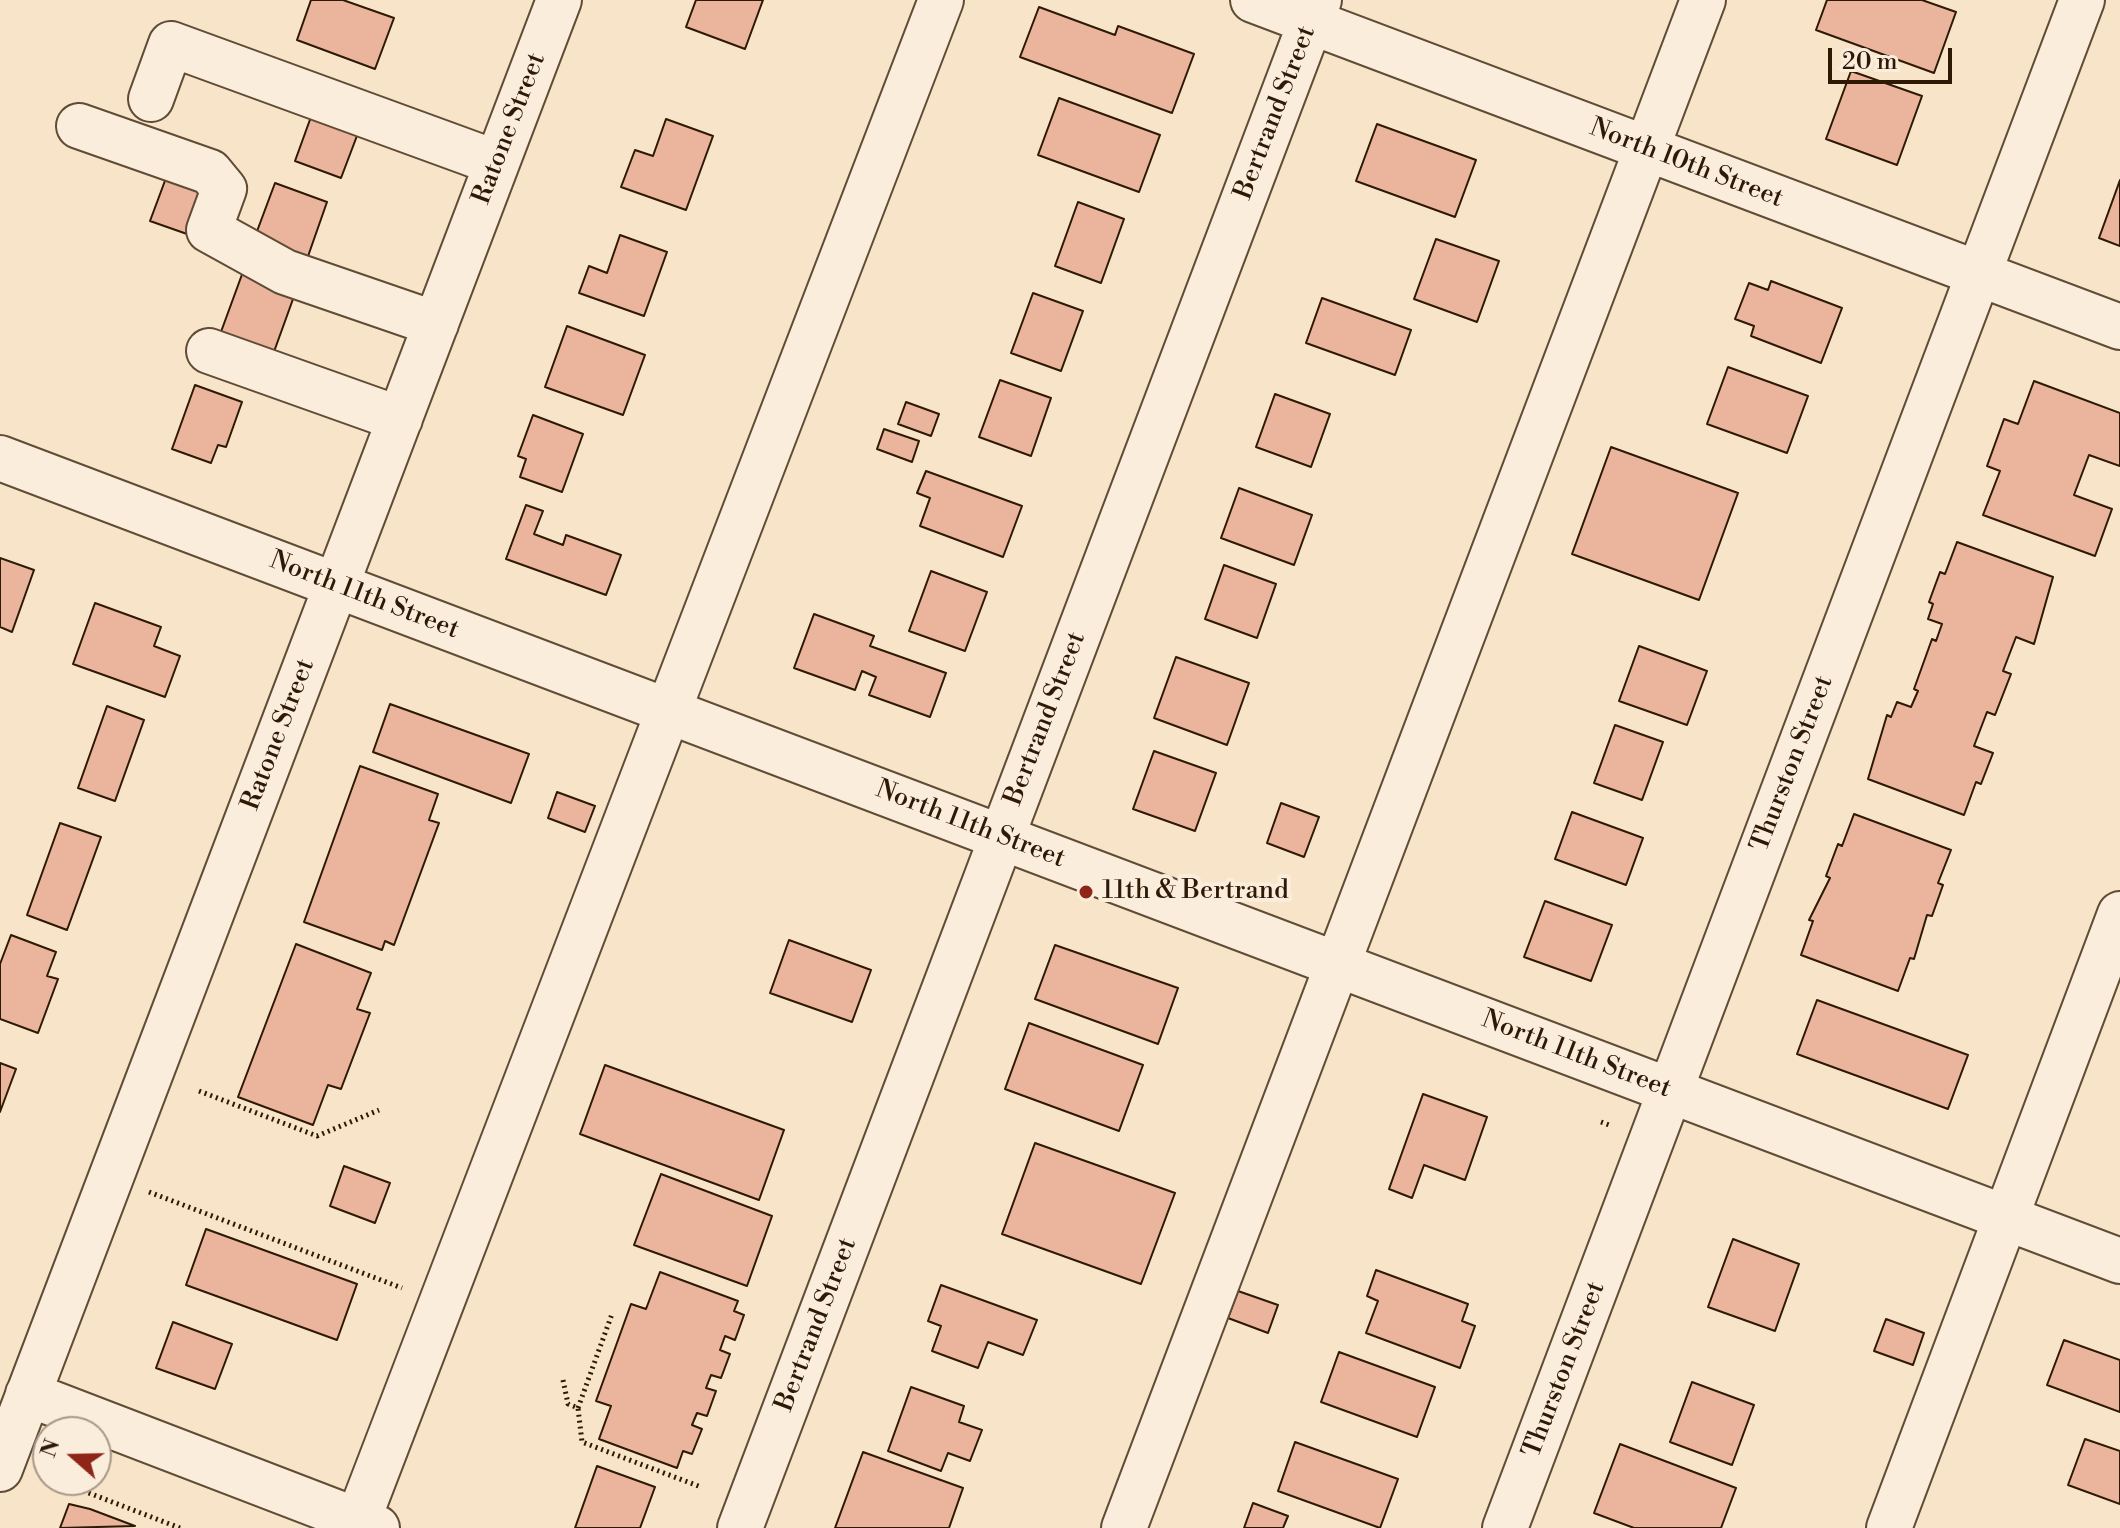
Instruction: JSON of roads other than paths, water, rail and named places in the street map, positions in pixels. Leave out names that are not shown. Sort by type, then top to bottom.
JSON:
[{"type":"street","name":"Ratone Street","points":[[0,1469],[559,0]]},
{"type":"street","points":[[28,1394],[363,1526],[441,1304],[941,0]]},
{"type":"street","name":"North 10th Street","points":[[1253,0],[1314,11],[1647,149],[2120,327]]},
{"type":"street","points":[[1124,1528],[1703,0]]},
{"type":"street","name":"Thurston Street","points":[[1505,1528],[2082,0]]},
{"type":"street","name":"Bertrand Street","points":[[740,1528],[1314,11]]},
{"type":"street","points":[[151,99],[171,44],[497,163]]},
{"type":"street","points":[[79,126],[210,172],[224,189],[209,230],[285,272],[436,324]]},
{"type":"street","points":[[209,351],[400,419]]},
{"type":"street","name":"North 11th Street","points":[[0,458],[2120,1261]]},
{"type":"street","points":[[1889,1528],[2120,914]]},
{"type":"place","name":"11th & Bertrand","points":[[1086,892]]}]
